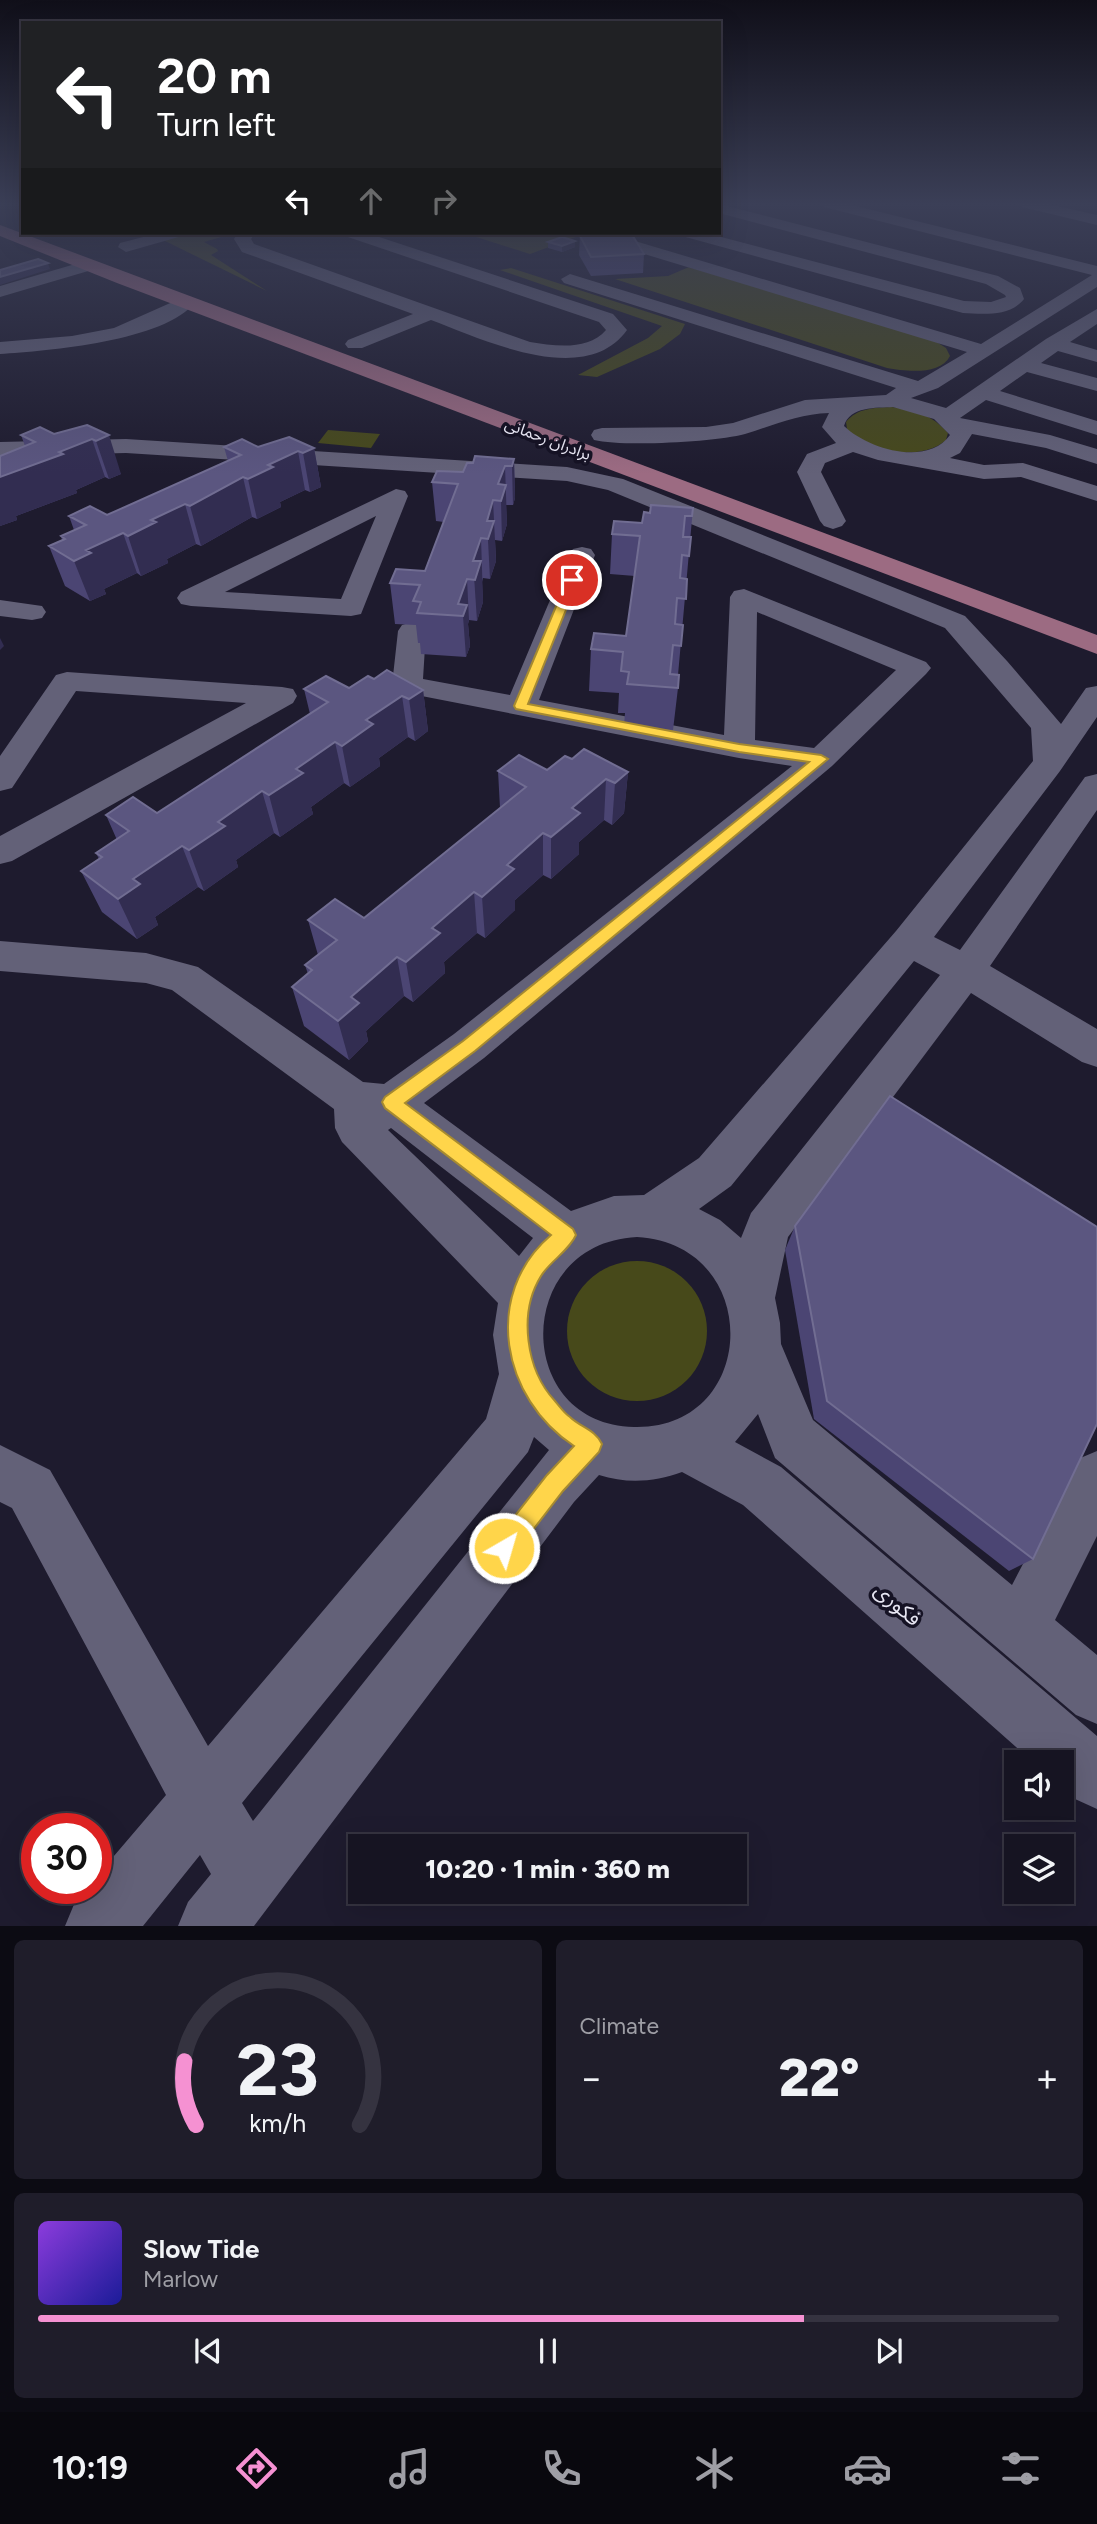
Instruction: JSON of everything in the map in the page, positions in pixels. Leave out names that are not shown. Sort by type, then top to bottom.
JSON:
[{"type":"main road","name":"برادران رحمانی","points":[[165,294],[1097,645]]},
{"type":"main road","name":"برادران رحمانی","points":[[207,294],[499,397]]},
{"type":"main road","name":"برادران رحمانی","points":[[576,426],[653,454]]},
{"type":"main road","points":[[807,512],[858,531]]},
{"type":"street","points":[[377,294],[514,344],[542,350],[573,351],[586,348],[607,341],[617,330],[606,318],[534,294]]},
{"type":"street","points":[[620,294],[920,389]]},
{"type":"street","points":[[794,294],[984,351]]},
{"type":"street","points":[[914,294],[963,307],[994,307],[1010,304],[1015,299],[1014,294]]},
{"type":"street","points":[[952,421],[961,435],[958,444],[948,451],[932,456],[912,458],[890,457],[851,445],[839,436],[833,427],[834,418],[842,410],[920,389],[1074,294]]},
{"type":"street","points":[[0,348],[45,346],[120,332],[165,316],[186,302]]},
{"type":"street","points":[[952,421],[982,392],[1097,315]]},
{"type":"street","points":[[363,347],[439,316]]},
{"type":"street","points":[[1063,337],[1097,325]]},
{"type":"street","points":[[1063,337],[1097,345]]},
{"type":"street","points":[[1063,337],[1097,356]]},
{"type":"street","points":[[1023,364],[1097,386]]},
{"type":"street","points":[[982,392],[1097,428]]},
{"type":"street","points":[[602,435],[706,434],[737,429],[805,407],[864,403],[913,404],[952,421],[1050,442],[1097,457]]},
{"type":"street","points":[[833,521],[808,472],[815,459],[851,445]]},
{"type":"street","points":[[0,449],[125,446],[567,474],[615,484],[955,622],[1047,727],[1049,763]]},
{"type":"street","points":[[0,465],[41,448]]},
{"type":"street","points":[[912,458],[984,472],[1023,470],[1097,494]]},
{"type":"street","points":[[396,496],[191,598],[351,608],[411,463]]},
{"type":"street","points":[[521,706],[582,555]]},
{"type":"street","points":[[368,1110],[469,1046],[821,759],[916,668],[744,597],[739,748]]},
{"type":"street","points":[[0,608],[32,612]]},
{"type":"street","points":[[411,631],[407,685],[739,748],[821,759]]},
{"type":"street","points":[[0,780],[67,681],[282,696],[0,852]]},
{"type":"street","points":[[650,1217],[715,1172],[909,941],[1092,711]]},
{"type":"street","points":[[1097,785],[966,971],[767,1228],[753,1324],[751,1378],[737,1406],[716,1430],[688,1446],[657,1455],[623,1454],[591,1444],[563,1426],[540,1401],[525,1371],[518,1345],[518,1319],[523,1294],[533,1271],[547,1251],[566,1235],[592,1222],[621,1216],[650,1217],[678,1225],[705,1240],[727,1261],[753,1324],[794,1439],[1097,1693]]},
{"type":"street","points":[[909,941],[966,971],[1097,1050]]},
{"type":"street","points":[[0,956],[146,968],[184,978],[368,1110],[566,1235]]},
{"type":"street","points":[[368,1110],[523,1294]]},
{"type":"street","points":[[99,1926],[202,1798],[509,1433],[525,1371]]},
{"type":"street","points":[[212,1926],[555,1483],[591,1444]]},
{"type":"street","name":"فکوری","points":[[688,1446],[762,1486],[1097,1777]]},
{"type":"street","points":[[0,1472],[31,1489],[202,1798],[249,1876]]},
{"type":"street","points":[[1035,1600],[1097,1478]]},
{"type":"shaded area","points":[[569,294],[591,294],[685,324],[680,334],[660,349],[597,377],[578,375],[648,338],[662,326]]},
{"type":"shaded area","points":[[660,294],[778,294],[935,341],[946,348],[950,356],[938,367],[922,371],[887,368]]},
{"type":"shaded area","points":[[891,407],[929,417],[948,433],[946,440],[928,450],[895,452],[864,443],[847,429],[846,422],[855,414]]},
{"type":"shaded area","points":[[328,430],[380,434],[371,448],[318,443]]},
{"type":"shaded area","points":[[637,1261],[664,1267],[686,1282],[701,1304],[707,1331],[701,1358],[686,1380],[664,1395],[637,1401],[610,1395],[588,1380],[573,1358],[567,1331],[573,1304],[588,1282],[610,1267]]},
{"type":"building","points":[[87,425],[109,435],[96,441],[92,439],[59,452],[63,454],[0,477],[0,456],[35,442],[21,435],[40,427],[54,434]]},
{"type":"building","points":[[289,437],[314,448],[303,453],[298,451],[268,465],[273,467],[248,479],[243,477],[190,506],[185,504],[151,520],[156,522],[128,536],[123,533],[86,550],[91,553],[74,561],[49,546],[65,539],[61,536],[86,525],[69,516],[90,506],[107,515],[241,455],[224,447],[242,439],[258,447]]},
{"type":"building","points":[[475,456],[514,459],[512,466],[505,466],[498,484],[506,485],[501,501],[493,500],[487,521],[494,521],[488,539],[481,538],[473,561],[481,561],[475,580],[467,579],[458,604],[467,605],[463,616],[417,613],[421,602],[413,601],[420,585],[390,583],[396,569],[425,571],[458,484],[432,482],[437,471],[463,472],[467,463],[473,463]]},
{"type":"building","points":[[651,505],[693,508],[692,516],[685,516],[683,537],[691,537],[689,556],[682,555],[680,578],[687,579],[686,599],[677,598],[675,624],[683,625],[681,646],[673,645],[670,674],[679,675],[678,688],[627,684],[629,672],[621,671],[623,652],[591,649],[594,633],[626,636],[640,536],[612,534],[614,521],[642,523],[644,512],[650,513]]},
{"type":"building","points":[[387,670],[423,690],[409,699],[402,696],[366,720],[373,724],[342,746],[335,742],[296,769],[303,773],[269,795],[262,791],[218,822],[225,826],[189,850],[182,846],[133,879],[140,884],[118,899],[81,871],[102,857],[96,853],[129,831],[106,815],[133,797],[157,813],[328,702],[304,689],[326,676],[349,688],[368,676],[374,679]]},
{"type":"building","points":[[584,749],[628,772],[615,783],[606,779],[572,808],[580,813],[551,837],[543,833],[507,865],[514,869],[482,897],[474,892],[432,928],[440,933],[406,962],[397,957],[351,997],[359,1003],[338,1021],[292,987],[312,970],[305,965],[337,940],[308,920],[335,899],[364,918],[526,787],[498,771],[519,755],[547,770],[565,756],[572,759]]},
{"type":"building","points":[[890,1096],[1097,1227],[1097,1424],[1033,1559],[827,1401],[795,1226]]},
{"type":"route","points":[[504,1548],[555,1483],[591,1444],[563,1426],[540,1401],[525,1371],[518,1345],[518,1319],[523,1294],[533,1271],[547,1251],[566,1235],[391,1102],[469,1046],[821,759],[739,748],[521,706],[572,580]]}]
